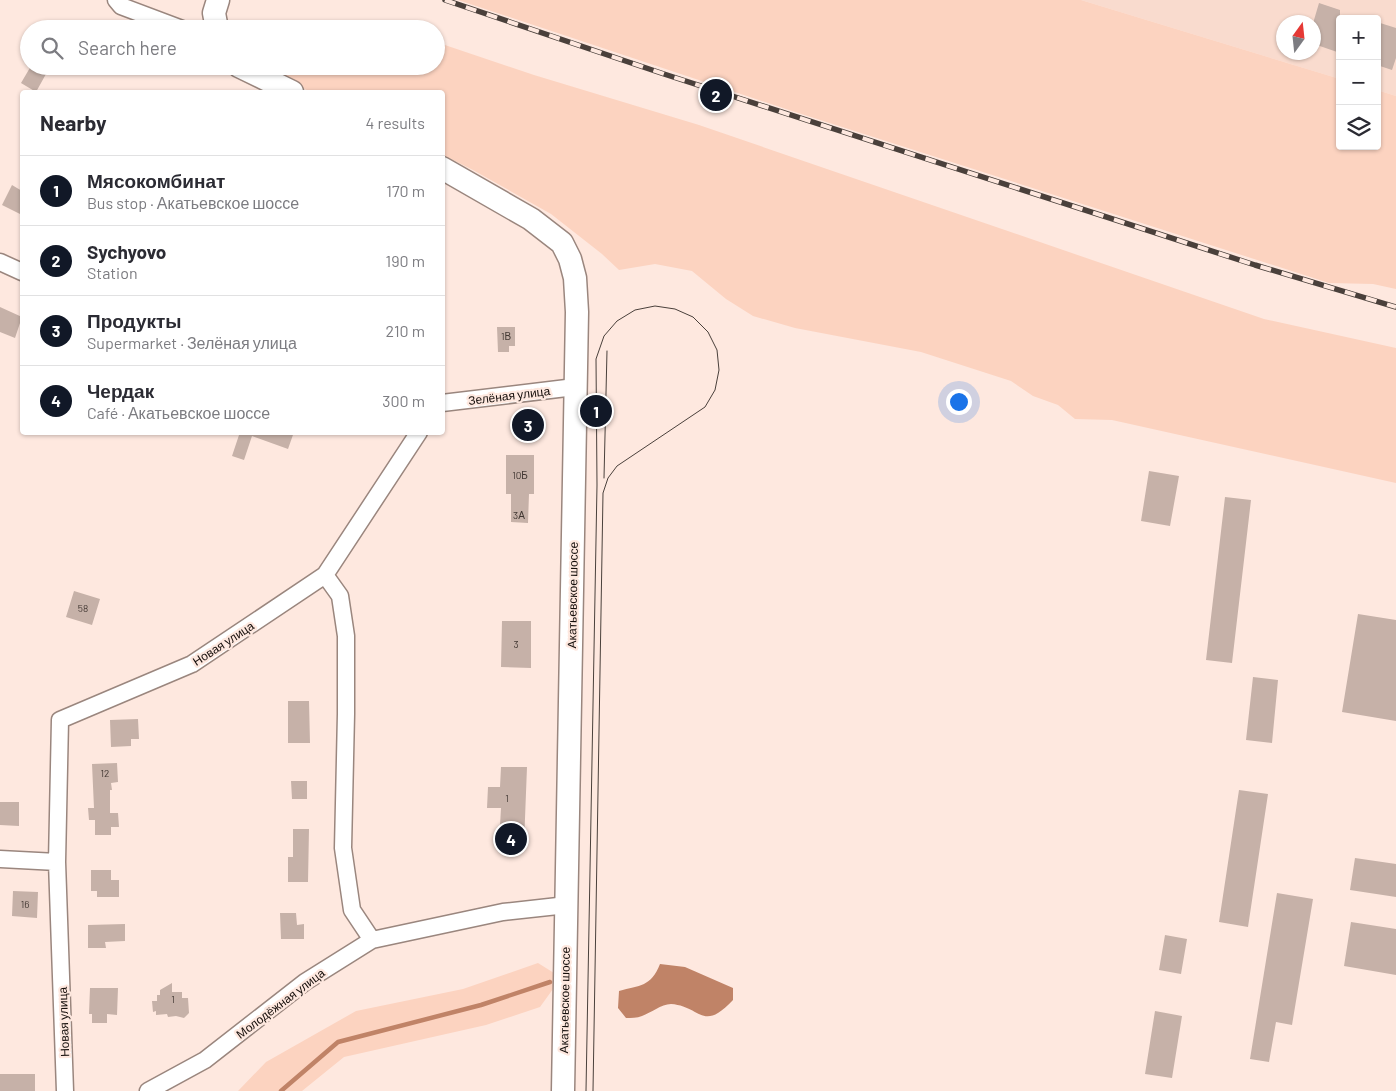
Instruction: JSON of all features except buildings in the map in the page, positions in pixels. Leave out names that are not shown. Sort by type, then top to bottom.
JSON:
[{"type":"main road","points":[[215,20],[214,12],[218,0]]},
{"type":"main road","points":[[257,75],[288,90]]},
{"type":"main road","name":"Акатьевское шоссе","points":[[445,170],[530,219],[562,243],[576,278],[577,312],[563,1091]]},
{"type":"street","points":[[116,0],[121,6],[158,20]]},
{"type":"street","points":[[0,262],[20,271]]},
{"type":"street","name":"Зелёная улица","points":[[445,403],[575,387]]},
{"type":"street","name":"Новая улица","points":[[65,1091],[57,862],[60,720],[192,664],[325,575],[417,435]]},
{"type":"street","points":[[325,575],[340,596],[346,636],[343,848],[352,910],[372,940]]},
{"type":"street","points":[[0,859],[57,862]]},
{"type":"street","name":"Молодёжная улица","points":[[148,1091],[205,1060],[304,982],[372,940],[503,912],[567,905]]},
{"type":"shaded area","points":[[458,0],[1081,0],[1336,78],[1336,150],[1381,150],[1381,91],[1396,96],[1396,289],[1373,284],[1329,283],[789,110]]},
{"type":"shaded area","points":[[1081,0],[1396,0],[1396,96],[1381,91],[1381,15],[1336,15],[1336,78],[1278,60],[1321,60],[1321,15],[1276,15],[1276,59]]},
{"type":"shaded area","points":[[445,45],[534,75],[699,125],[1264,319],[1396,348],[1396,483],[1112,420],[1075,419],[1058,405],[1033,396],[1011,381],[921,352],[795,328],[753,316],[726,299],[692,271],[655,264],[619,270],[602,254],[551,214],[445,156],[445,90],[307,90],[285,80],[280,75],[445,75]]},
{"type":"shaded area","points":[[538,963],[554,973],[553,989],[540,1007],[486,1025],[344,1057],[302,1091],[238,1091],[266,1062],[356,1011],[463,989]]},
{"type":"shaded area","points":[[660,964],[685,967],[733,988],[733,1000],[723,1010],[714,1015],[702,1015],[671,1004],[664,1005],[640,1017],[626,1018],[618,1008],[619,991],[639,986],[649,981],[657,972]]},
{"type":"waterway","points":[[281,1091],[338,1042],[481,1005],[550,982]]},
{"type":"tram line","points":[[586,1091],[597,485],[596,359],[604,336],[617,321],[635,310],[655,306],[675,309],[693,317],[708,332],[717,350],[719,370],[715,390],[705,407],[617,466],[608,478],[603,493],[593,1091]]},
{"type":"tram line","points":[[604,478],[607,351]]},
{"type":"railway","points":[[445,0],[664,74],[1255,265],[1396,307]]},
{"type":"place","name":"Sychyovo","points":[[716,95]]},
{"type":"place","name":"Мясокомбинат","points":[[596,411]]},
{"type":"place","name":"Продукты","points":[[528,425]]},
{"type":"place","name":"Чердак","points":[[511,839]]}]
